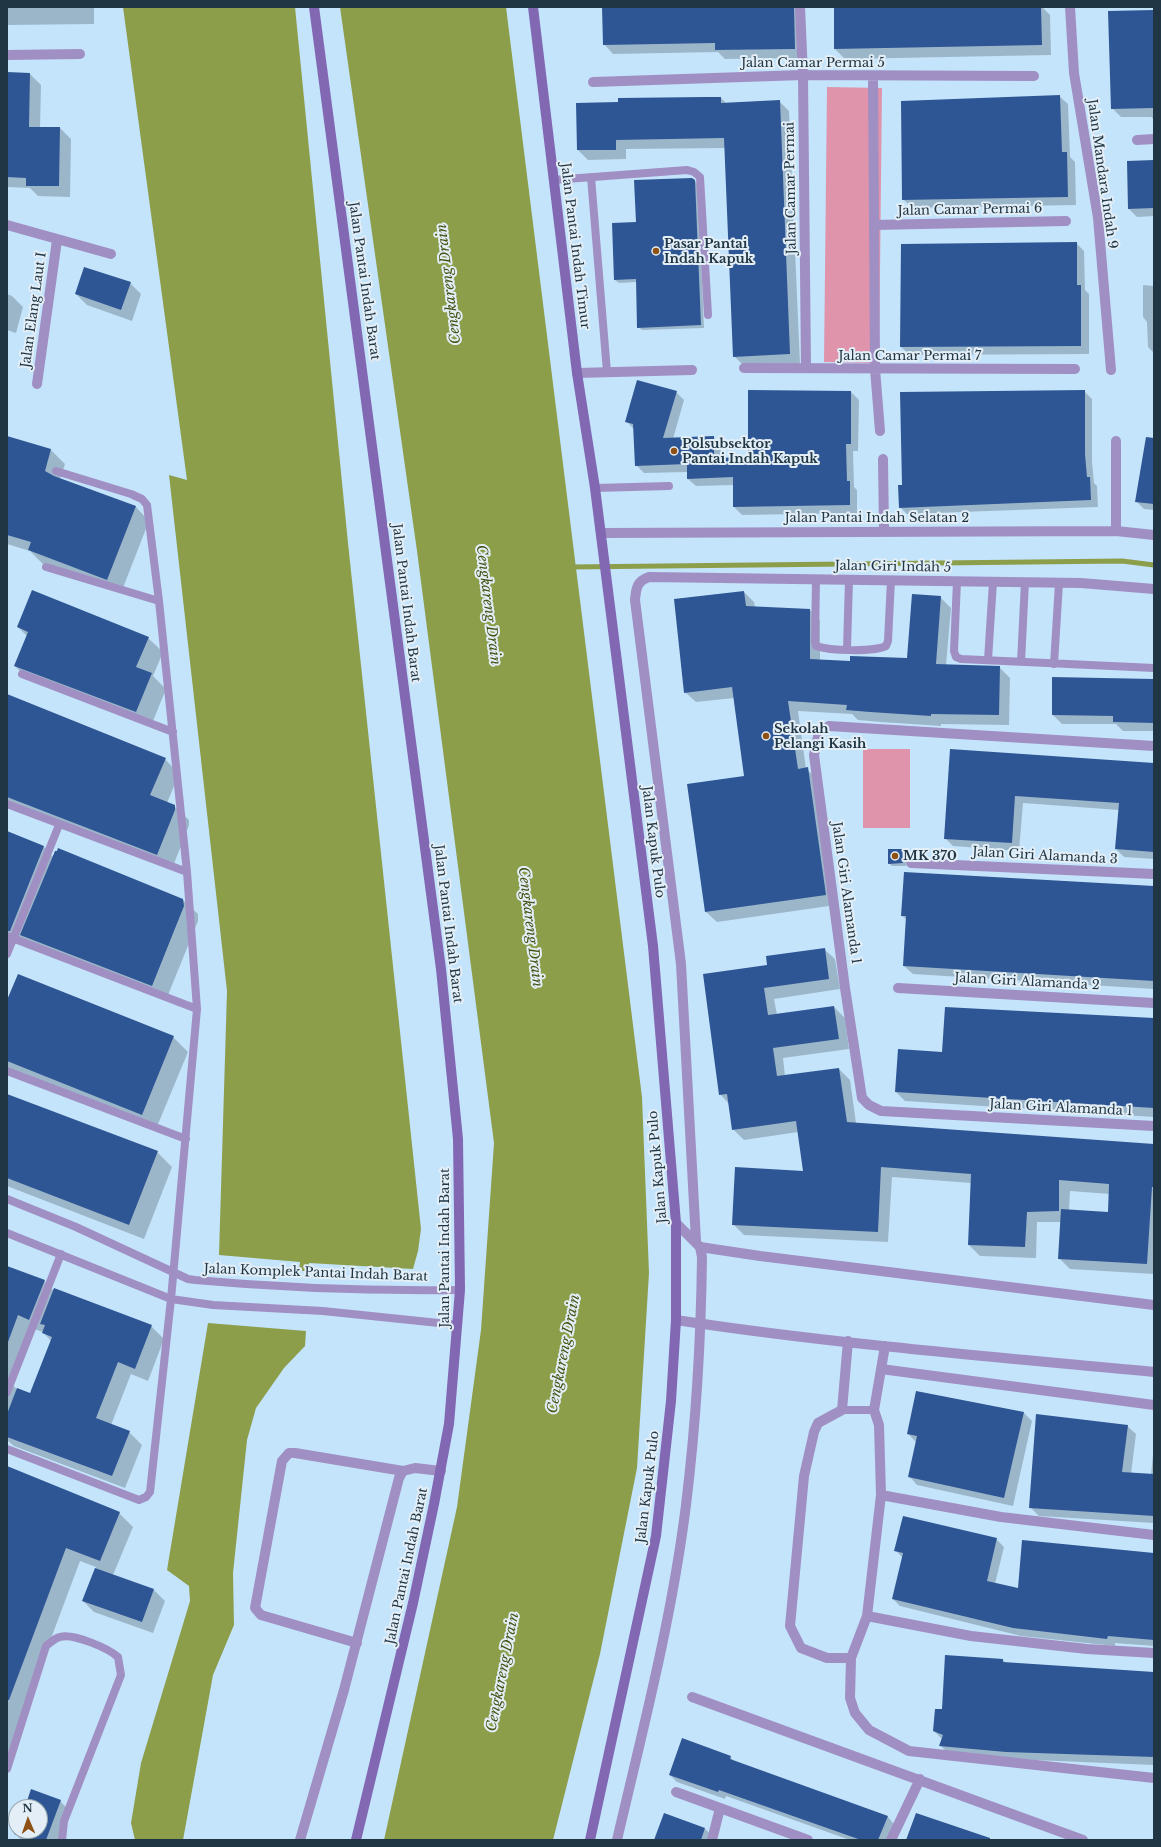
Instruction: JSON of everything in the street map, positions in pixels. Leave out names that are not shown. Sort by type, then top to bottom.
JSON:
[{"type":"main road","name":"Jalan Pantai Indah Barat","points":[[314,7],[441,969],[458,1139],[460,1290],[449,1424],[441,1471],[413,1603],[356,1840]]},
{"type":"main road","name":"Jalan Pantai Indah Timur","points":[[533,7],[577,373],[595,488]]},
{"type":"main road","name":"Jalan Kapuk Pulo","points":[[590,1840],[656,1536],[671,1401],[676,1320],[676,1223],[653,946],[595,488]]},
{"type":"street","name":"Jalan Camar Permai","points":[[800,7],[803,75],[806,368]]},
{"type":"street","name":"Jalan Mandara Indah 9","points":[[1070,7],[1074,73],[1098,218],[1111,370]]},
{"type":"street","points":[[7,56],[80,54]]},
{"type":"street","name":"Jalan Camar Permai 5","points":[[593,82],[803,75],[1034,76]]},
{"type":"street","points":[[873,76],[875,369],[880,431]]},
{"type":"street","points":[[1137,140],[1154,140]]},
{"type":"street","name":"Jalan Camar Permai 6","points":[[874,224],[1066,221]]},
{"type":"street","points":[[7,225],[111,254]]},
{"type":"street","name":"Jalan Elang Laut I","points":[[37,384],[57,240]]},
{"type":"street","name":"Jalan Camar Permai 7","points":[[744,368],[1075,369]]},
{"type":"street","points":[[577,373],[692,370]]},
{"type":"street","points":[[1116,441],[1116,531]]},
{"type":"street","points":[[883,459],[884,531]]},
{"type":"street","name":"Jalan Pantai Indah Selatan 2","points":[[600,533],[1116,531],[1154,535]]},
{"type":"street","name":"Jalan Giri Indah 5","points":[[698,1244],[681,964],[635,600],[636,588],[642,580],[649,577],[1081,583],[1154,589]]},
{"type":"street","name":"Jalan Giri Alamanda 1","points":[[1154,746],[829,726],[819,732],[814,755],[862,1098],[869,1105],[881,1111],[1154,1126]]},
{"type":"street","name":"Jalan Giri Alamanda 3","points":[[911,863],[1154,874]]},
{"type":"street","name":"Jalan Giri Alamanda 2","points":[[898,988],[1154,1003]]},
{"type":"street","points":[[617,1840],[654,1680],[669,1604],[684,1514],[696,1402],[701,1324],[702,1257],[698,1244],[676,1223]]},
{"type":"street","points":[[698,1244],[760,1256],[1154,1306]]},
{"type":"street","points":[[676,1320],[885,1346],[1154,1372]]},
{"type":"street","points":[[848,1341],[842,1410],[818,1423],[814,1432],[804,1476],[790,1626],[801,1648],[827,1658],[851,1658]]},
{"type":"street","points":[[885,1346],[874,1410],[879,1425],[881,1495],[867,1616],[851,1658],[850,1698],[855,1713],[869,1730],[909,1751],[1154,1778]]},
{"type":"street","points":[[881,1369],[1154,1405]]},
{"type":"street","points":[[357,1643],[261,1615],[255,1608],[282,1461],[289,1453],[295,1453],[403,1471],[415,1468],[441,1471]]},
{"type":"street","points":[[300,1840],[357,1643],[399,1478],[403,1471]]},
{"type":"street","points":[[881,1495],[1001,1517],[1154,1535]]},
{"type":"street","points":[[867,1616],[971,1636],[1087,1649],[1154,1653]]},
{"type":"street","points":[[692,1697],[920,1779],[1083,1840]]},
{"type":"street","points":[[891,1840],[920,1779]]},
{"type":"street","points":[[676,1792],[808,1840]]},
{"type":"street","points":[[712,1840],[720,1808]]},
{"type":"lane","points":[[553,180],[687,170],[694,172],[700,177],[708,315]]},
{"type":"lane","points":[[591,177],[607,372]]},
{"type":"lane","points":[[7,1449],[139,1500],[146,1497],[150,1492],[174,1272],[197,1009],[187,872],[160,601],[147,505],[142,499],[131,494],[56,471]]},
{"type":"lane","points":[[595,488],[669,486]]},
{"type":"lane","points":[[46,567],[160,601]]},
{"type":"lane","points":[[816,580],[816,646],[822,648],[846,649],[880,649],[886,646],[888,641],[891,580]]},
{"type":"lane","points":[[846,649],[849,580]]},
{"type":"lane","points":[[957,581],[954,651],[956,656],[961,659],[1154,668]]},
{"type":"lane","points":[[988,660],[993,582]]},
{"type":"lane","points":[[1021,662],[1025,582]]},
{"type":"lane","points":[[1054,664],[1059,583]]},
{"type":"lane","points":[[22,674],[173,732]]},
{"type":"lane","points":[[7,804],[59,825],[187,872]]},
{"type":"lane","points":[[7,954],[10,937],[59,825]]},
{"type":"lane","points":[[10,937],[197,1009]]},
{"type":"lane","points":[[7,1071],[186,1139]]},
{"type":"lane","name":"Jalan Komplek Pantai Indah Barat","points":[[7,1199],[76,1227],[188,1279],[216,1282],[393,1291],[460,1290]]},
{"type":"lane","points":[[7,1233],[171,1299],[213,1305],[323,1311],[458,1325]]},
{"type":"lane","points":[[7,1392],[61,1254]]},
{"type":"lane","points":[[842,1410],[874,1410]]},
{"type":"lane","points":[[7,1770],[46,1646],[60,1637],[73,1637],[111,1650],[118,1657],[121,1675],[64,1821],[62,1840]]},
{"type":"shaded area","points":[[827,87],[882,88],[879,363],[824,362]]},
{"type":"shaded area","points":[[863,749],[910,749],[910,828],[863,828]]},
{"type":"water","points":[[123,7],[295,7],[348,543],[421,1229],[418,1251],[413,1269],[309,1263],[309,1271],[299,1271],[300,1262],[219,1255],[227,991],[169,475],[187,480]]},
{"type":"water","name":"Cengkareng Drain","points":[[340,7],[506,7],[642,1097],[649,1273],[637,1468],[600,1654],[553,1840],[384,1840],[457,1507],[481,1330],[494,1143],[417,551]]},
{"type":"water","points":[[208,1323],[306,1331],[305,1346],[284,1368],[256,1408],[247,1440],[233,1573],[234,1625],[213,1675],[183,1840],[135,1840],[131,1823],[141,1763],[190,1601],[189,1586],[167,1570]]},
{"type":"building","points":[[602,7],[794,7],[795,49],[715,50],[715,43],[603,45]]},
{"type":"building","points":[[1041,7],[1042,45],[834,49],[834,8]]},
{"type":"building","points":[[1154,10],[1154,108],[1111,109],[1108,11]]},
{"type":"building","points":[[7,72],[30,73],[29,127],[60,127],[59,186],[26,186],[26,178],[7,177]]},
{"type":"building","points":[[1060,95],[1062,152],[1067,152],[1068,197],[902,200],[901,101]]},
{"type":"building","points":[[721,97],[721,103],[780,100],[790,354],[733,357],[724,138],[616,140],[616,150],[577,150],[576,103],[618,102],[618,98]]},
{"type":"building","points":[[1154,160],[1154,208],[1128,209],[1127,161]]},
{"type":"building","name":"Pasar Pantai Indah Kapuk","points":[[692,178],[695,180],[701,325],[637,328],[636,279],[614,280],[612,223],[636,222],[634,180]]},
{"type":"building","points":[[1077,242],[1077,285],[1081,285],[1081,346],[900,347],[901,244]]},
{"type":"building","points":[[84,267],[131,282],[121,310],[75,294]]},
{"type":"building","points":[[637,380],[677,391],[663,438],[714,436],[714,458],[748,457],[748,390],[851,391],[851,444],[846,444],[847,481],[850,481],[850,505],[733,507],[733,477],[687,479],[687,464],[635,466],[633,424],[625,422]]},
{"type":"building","points":[[1085,390],[1085,454],[1087,477],[1090,477],[1091,500],[899,508],[898,485],[902,485],[900,392]]},
{"type":"building","points":[[7,436],[51,449],[45,471],[54,476],[136,506],[107,580],[28,550],[31,542],[7,535]]},
{"type":"building","points":[[1146,437],[1154,438],[1154,504],[1135,502]]},
{"type":"building","points":[[32,590],[149,637],[136,667],[152,673],[136,712],[14,666],[28,632],[17,627]]},
{"type":"building","name":"Sekolah Pelangi Kasih","points":[[744,591],[746,606],[810,609],[810,659],[850,661],[850,656],[907,658],[912,594],[941,596],[936,664],[1000,666],[999,715],[931,714],[931,716],[870,712],[846,710],[847,705],[788,701],[798,769],[808,767],[826,895],[705,912],[687,784],[744,776],[732,687],[684,693],[674,599]]},
{"type":"building","points":[[1052,677],[1154,679],[1154,723],[1113,722],[1113,716],[1052,715]]},
{"type":"building","points":[[7,694],[166,758],[150,795],[175,805],[175,810],[157,855],[7,797]]},
{"type":"building","points":[[950,749],[1154,763],[1154,852],[1115,849],[1119,803],[1015,796],[1012,843],[944,839]]},
{"type":"building","points":[[7,831],[44,846],[10,931],[7,931]]},
{"type":"building","points":[[58,848],[183,899],[184,906],[152,986],[20,935],[55,851],[57,851]]},
{"type":"building","name":"MK 370","points":[[888,849],[902,849],[903,863],[888,864]]},
{"type":"building","points":[[904,872],[1154,886],[1154,981],[903,966],[906,916],[901,916]]},
{"type":"building","points":[[825,948],[829,979],[764,988],[768,1015],[834,1006],[839,1039],[773,1048],[777,1076],[839,1068],[847,1122],[1154,1144],[1154,1187],[1152,1187],[1147,1264],[1058,1259],[1061,1209],[1108,1212],[1109,1184],[1059,1180],[1059,1211],[1027,1212],[1025,1247],[968,1245],[971,1174],[881,1167],[878,1232],[732,1225],[735,1167],[803,1171],[796,1121],[732,1130],[727,1094],[719,1095],[703,974],[767,965],[766,956]]},
{"type":"building","points":[[18,974],[174,1036],[142,1115],[7,1061],[7,1000]]},
{"type":"building","points":[[945,1007],[1154,1018],[1154,1108],[895,1092],[898,1049],[942,1052]]},
{"type":"building","points":[[7,1094],[158,1151],[129,1225],[7,1178]]},
{"type":"building","points":[[7,1266],[45,1280],[29,1320],[18,1315],[8,1342]]},
{"type":"building","points":[[54,1288],[152,1325],[135,1369],[118,1362],[96,1418],[130,1431],[112,1476],[7,1437],[7,1414],[17,1388],[30,1393],[52,1337],[42,1333],[45,1325],[40,1324]]},
{"type":"building","points":[[916,1391],[1024,1412],[1004,1498],[908,1477],[917,1436],[907,1434]]},
{"type":"building","points":[[1036,1414],[1128,1425],[1122,1472],[1154,1474],[1154,1516],[1029,1508]]},
{"type":"building","points":[[7,1466],[120,1512],[100,1561],[66,1548],[9,1700],[7,1700]]},
{"type":"building","points":[[903,1516],[997,1538],[987,1581],[1018,1588],[1022,1540],[1154,1553],[1154,1640],[1108,1636],[1107,1639],[1013,1628],[892,1599],[903,1553],[894,1551]]},
{"type":"building","points":[[95,1568],[154,1589],[142,1622],[82,1601]]},
{"type":"building","points":[[945,1655],[1003,1659],[1003,1662],[1154,1672],[1154,1757],[1006,1752],[939,1746],[943,1735],[933,1731],[935,1709],[942,1709]]},
{"type":"building","points":[[682,1738],[731,1756],[730,1759],[888,1816],[878,1840],[861,1840],[719,1790],[718,1792],[669,1775]]},
{"type":"building","points":[[31,1789],[61,1800],[48,1835],[48,1799],[28,1799]]},
{"type":"building","points":[[664,1813],[705,1828],[701,1840],[654,1840]]},
{"type":"building","points":[[916,1813],[990,1838],[990,1840],[906,1840]]},
{"type":"building","points":[[27,1839],[46,1839],[46,1840]]},
{"type":"waterway","points":[[570,567],[1122,561],[1154,565]]},
{"type":"place","name":"Pasar Pantai Indah Kapuk","points":[[656,251]]},
{"type":"place","name":"Polsubsektor Pantai Indah Kapuk","points":[[674,451]]},
{"type":"place","name":"Sekolah Pelangi Kasih","points":[[766,736]]},
{"type":"place","name":"MK 370","points":[[895,856]]}]
